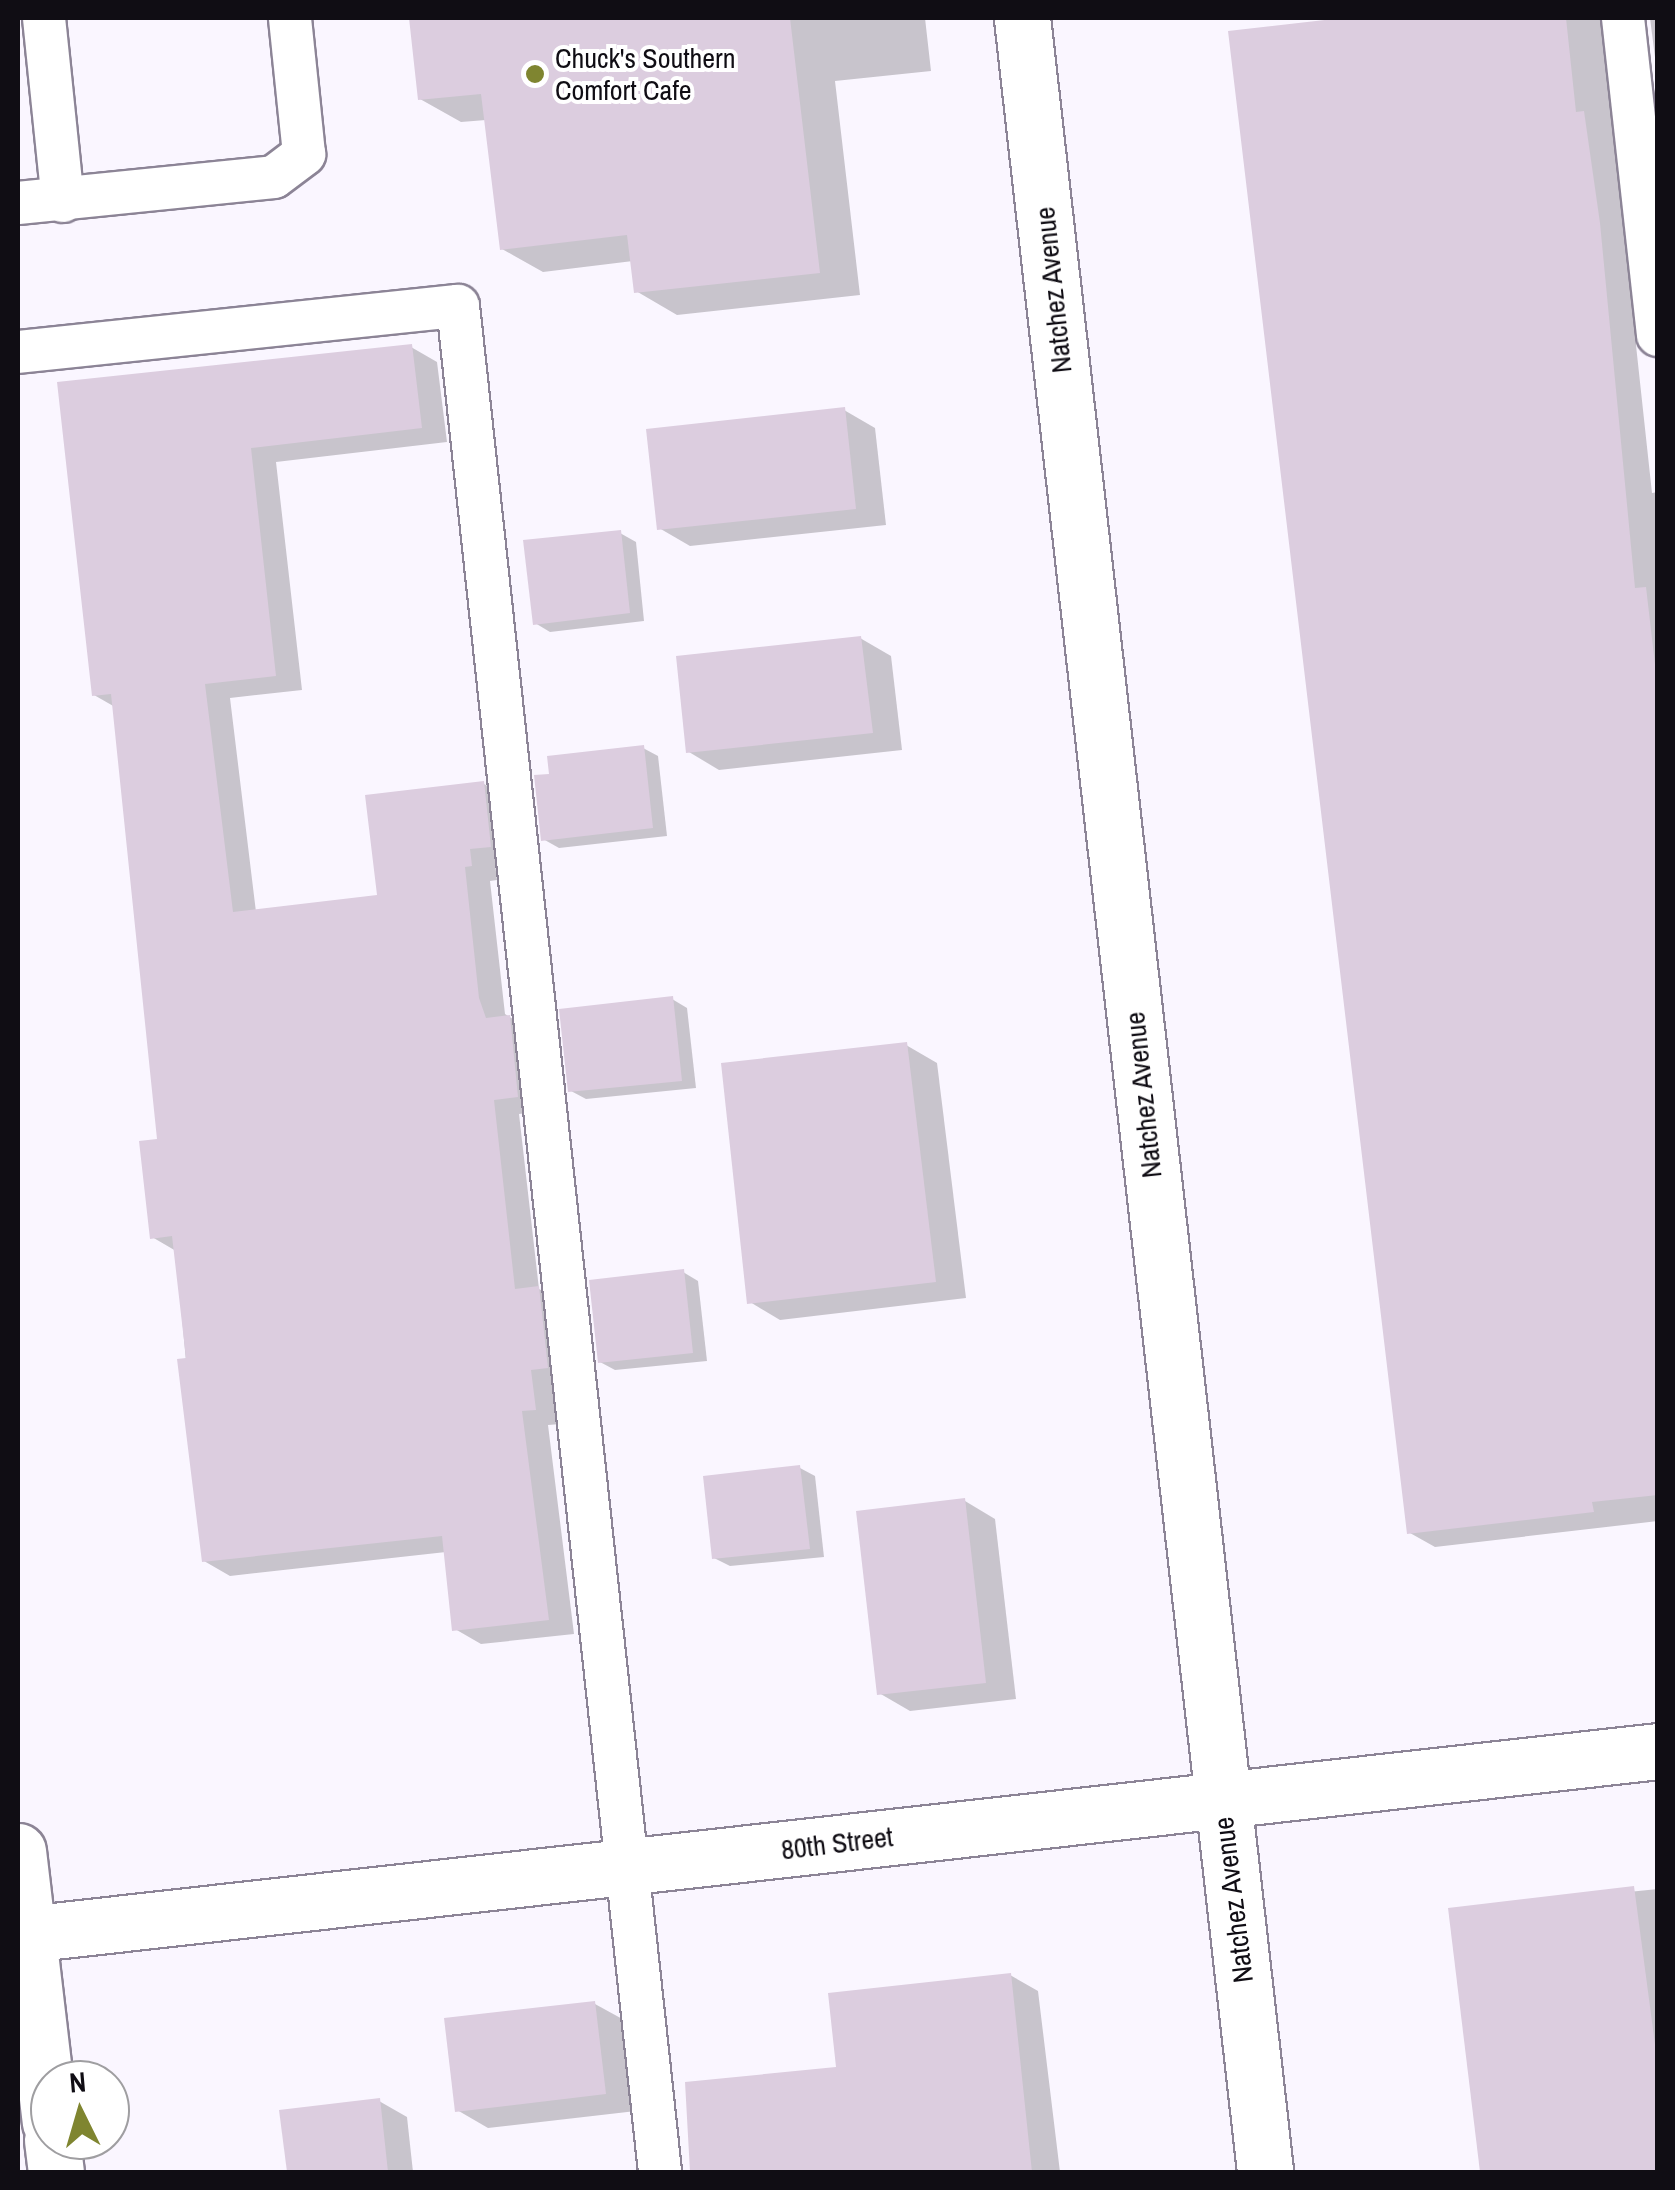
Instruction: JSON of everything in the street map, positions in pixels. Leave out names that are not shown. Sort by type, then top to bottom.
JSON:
[{"type":"street","name":"Natchez Avenue","points":[[1022,18],[1265,2172]]},
{"type":"street","name":"80th Street","points":[[22,1934],[1658,1751]]},
{"type":"street","points":[[18,1851],[22,1934],[41,2060]]},
{"type":"lane","points":[[44,18],[63,201]]},
{"type":"lane","points":[[18,203],[274,177],[304,154],[290,18]]},
{"type":"lane","points":[[1623,18],[1658,336]]},
{"type":"lane","points":[[18,352],[458,306],[660,2172]]},
{"type":"building","points":[[409,18],[790,18],[820,273],[634,293],[627,235],[500,250],[481,94],[418,100]]},
{"type":"building","points":[[1342,18],[1566,18],[1576,112],[1584,111],[1600,223],[1635,588],[1646,587],[1658,690],[1658,1495],[1592,1502],[1594,1512],[1407,1534],[1228,31]]},
{"type":"building","points":[[412,344],[422,428],[251,448],[276,676],[205,684],[233,912],[377,895],[365,795],[484,781],[491,847],[470,849],[472,866],[465,867],[479,998],[486,1018],[510,1015],[518,1097],[494,1100],[515,1289],[539,1286],[548,1368],[531,1370],[536,1410],[522,1411],[549,1620],[452,1631],[442,1536],[202,1562],[177,1359],[186,1358],[172,1236],[150,1239],[139,1141],[157,1139],[111,694],[92,696],[57,382]]},
{"type":"building","points":[[845,407],[856,509],[657,530],[646,429]]},
{"type":"building","points":[[621,530],[630,613],[533,625],[523,540]]},
{"type":"building","points":[[861,636],[873,733],[686,753],[676,656]]},
{"type":"building","points":[[644,745],[653,828],[541,841],[534,775],[549,774],[547,756]]},
{"type":"building","points":[[673,996],[682,1081],[568,1092],[559,1009]]},
{"type":"building","points":[[907,1042],[936,1282],[747,1304],[721,1063]]},
{"type":"building","points":[[684,1269],[693,1353],[598,1363],[589,1280]]},
{"type":"building","points":[[800,1465],[810,1549],[712,1559],[703,1476]]},
{"type":"building","points":[[965,1498],[986,1683],[877,1695],[856,1511]]},
{"type":"building","points":[[1634,1886],[1658,2067],[1658,2172],[1480,2172],[1448,1908]]},
{"type":"building","points":[[1011,1973],[1032,2172],[690,2172],[685,2082],[836,2067],[828,1993]]},
{"type":"building","points":[[595,2001],[606,2094],[455,2112],[444,2018]]},
{"type":"building","points":[[380,2098],[388,2172],[287,2172],[279,2110]]},
{"type":"place","name":"Chuck's Southern Comfort Cafe","points":[[535,74]]}]
